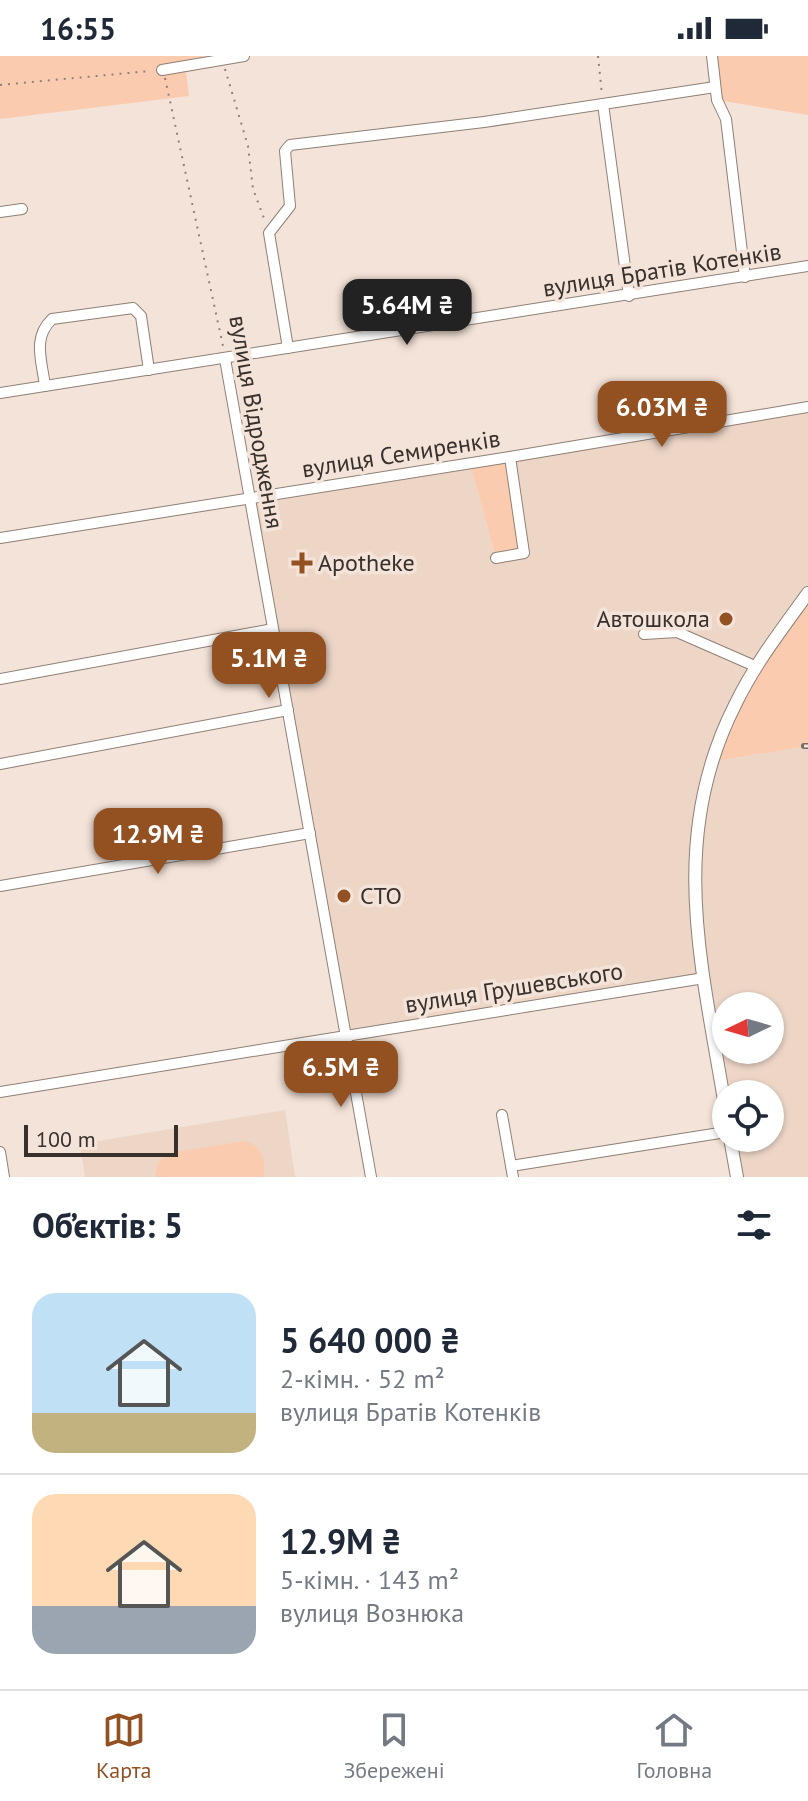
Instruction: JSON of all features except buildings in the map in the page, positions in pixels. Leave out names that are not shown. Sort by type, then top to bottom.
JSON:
[{"type":"main road","points":[[721,1080],[693,891],[696,834],[717,747],[733,707],[808,593]]},
{"type":"main road","points":[[733,1152],[737,1177]]},
{"type":"street","points":[[162,70],[244,56]]},
{"type":"street","points":[[712,56],[717,100],[726,119],[745,277]]},
{"type":"street","points":[[288,348],[269,233],[290,206],[285,151],[290,145],[484,122],[715,87]]},
{"type":"street","points":[[603,104],[629,296]]},
{"type":"street","points":[[0,212],[22,209]]},
{"type":"street","name":"вулиця Братів Котенків","points":[[0,393],[808,266]]},
{"type":"street","points":[[45,386],[39,342],[43,328],[52,319],[133,308],[141,316],[149,370]]},
{"type":"street","name":"вулиця Відродження","points":[[225,359],[371,1177]]},
{"type":"street","name":"вулиця Семиренків","points":[[0,538],[808,407]]},
{"type":"street","points":[[496,558],[524,553],[510,457]]},
{"type":"street","points":[[0,679],[273,629]]},
{"type":"street","points":[[644,634],[677,632],[757,667]]},
{"type":"street","points":[[0,764],[288,710]]},
{"type":"street","points":[[0,886],[310,833]]},
{"type":"street","name":"вулиця Грушевського","points":[[0,1092],[704,978]]},
{"type":"street","points":[[502,1115],[512,1172],[712,1135]]},
{"type":"street","points":[[0,1152],[4,1177]]},
{"type":"path","points":[[598,56],[603,104]]},
{"type":"path","points":[[222,60],[248,146],[253,189],[269,233]]},
{"type":"path","points":[[0,85],[162,70]]},
{"type":"path","name":"вулиця Відродження","points":[[162,70],[169,89],[225,359]]},
{"type":"shaded area","points":[[0,56],[229,56],[185,63],[189,96],[0,119]]},
{"type":"shaded area","points":[[712,56],[808,56],[808,115],[717,100]]},
{"type":"shaded area","points":[[808,407],[808,593],[713,762],[808,746],[808,1177],[737,1177],[733,1152],[784,1152],[784,1080],[723,1080],[720,1064],[784,1064],[784,992],[712,992],[712,1020],[704,978],[346,1035],[250,498],[470,463],[496,558],[510,457]]},
{"type":"shaded area","points":[[510,457],[524,553],[496,558],[470,463]]},
{"type":"shaded area","points":[[808,593],[808,746],[712,762],[725,727]]},
{"type":"shaded area","points":[[285,1110],[295,1177],[85,1177],[80,1144]]},
{"type":"shaded area","points":[[244,1141],[259,1149],[264,1165],[263,1177],[155,1177],[158,1162],[170,1153]]},
{"type":"place","name":"Apotheke","points":[[302,563]]},
{"type":"place","name":"Автошкола","points":[[726,619]]},
{"type":"place","name":"СТО","points":[[344,896]]}]
